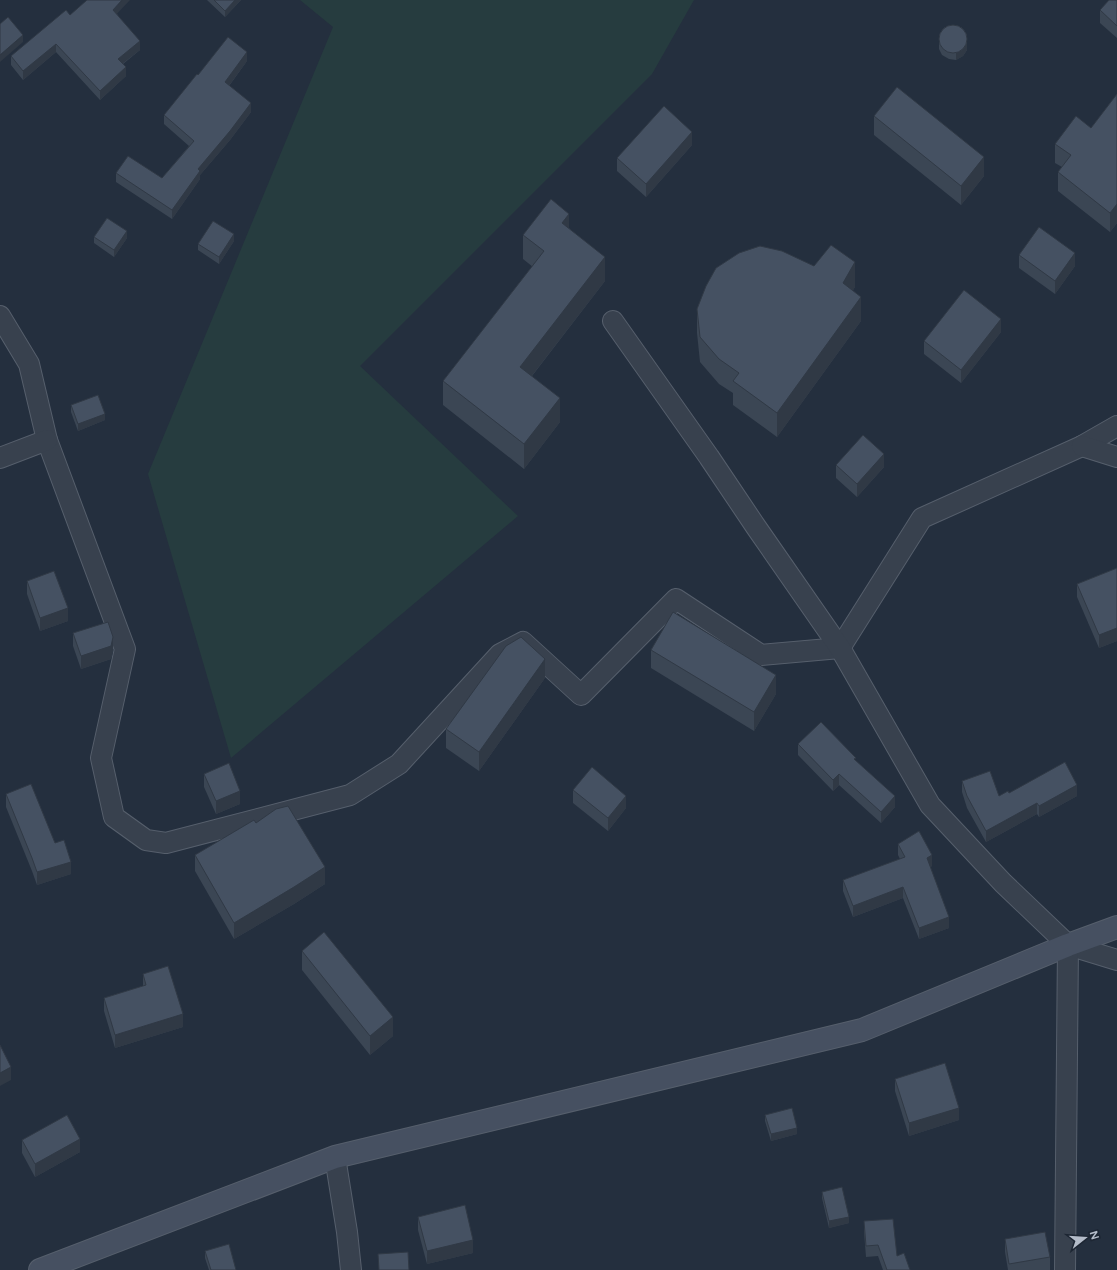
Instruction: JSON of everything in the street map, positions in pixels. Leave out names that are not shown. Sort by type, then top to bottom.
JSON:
[{"type":"street","points":[[0,316],[29,364],[47,440],[125,648],[101,758],[114,817],[146,840],[166,843],[350,795],[399,764],[500,654],[523,642],[581,695],[676,599],[761,655],[840,648]]},
{"type":"street","points":[[613,321],[709,457],[840,648],[930,805],[1003,883],[1068,945],[1117,960]]},
{"type":"street","points":[[840,648],[922,518],[1082,446],[1117,426]]},
{"type":"street","points":[[0,458],[47,440]]},
{"type":"street","points":[[1082,446],[1117,457]]},
{"type":"street","points":[[40,1270],[335,1157],[862,1030],[1068,945],[1117,927]]},
{"type":"street","points":[[1065,1270],[1068,945]]},
{"type":"street","points":[[335,1157],[347,1232],[351,1270]]},
{"type":"green space","points":[[300,0],[694,0],[652,74],[360,366],[518,516],[231,758],[148,474],[333,27]]},
{"type":"building","points":[[87,0],[122,0],[113,10],[140,41],[118,59],[126,67],[100,91],[56,44],[23,71],[11,56],[66,10],[70,15]]},
{"type":"building","points":[[214,0],[235,0],[225,11]]},
{"type":"building","points":[[1109,0],[1117,0],[1117,26],[1100,10]]},
{"type":"building","points":[[8,17],[23,35],[0,55],[0,24]]},
{"type":"building","points":[[953,25],[963,29],[967,39],[963,49],[953,53],[943,49],[939,39],[943,29]]},
{"type":"building","points":[[228,37],[247,52],[225,82],[251,103],[198,169],[200,171],[172,210],[116,173],[128,156],[162,178],[194,141],[164,115]]},
{"type":"building","points":[[897,87],[984,157],[961,186],[874,116]]},
{"type":"building","points":[[1117,94],[1117,204],[1110,213],[1058,172],[1071,155],[1055,144],[1076,116],[1091,128]]},
{"type":"building","points":[[664,106],[692,132],[646,184],[617,158]]},
{"type":"building","points":[[551,199],[569,214],[562,223],[605,257],[520,367],[560,398],[524,444],[443,381],[544,251],[523,235]]},
{"type":"building","points":[[107,218],[127,231],[114,250],[94,237]]},
{"type":"building","points":[[213,221],[234,234],[219,257],[198,244]]},
{"type":"building","points":[[1039,227],[1075,253],[1055,281],[1019,255]]},
{"type":"building","points":[[831,245],[855,262],[843,283],[861,297],[777,413],[733,381],[739,373],[719,359],[700,337],[697,309],[706,286],[716,268],[739,253],[760,246],[782,251],[814,266]]},
{"type":"building","points":[[964,290],[1001,319],[961,370],[924,341]]},
{"type":"building","points":[[98,395],[105,414],[78,424],[71,405]]},
{"type":"building","points":[[863,435],[884,454],[857,484],[836,465]]},
{"type":"building","points":[[1117,568],[1117,628],[1099,635],[1077,584]]},
{"type":"building","points":[[54,571],[68,608],[40,618],[27,581]]},
{"type":"building","points":[[673,612],[776,675],[754,712],[651,650]]},
{"type":"building","points":[[108,622],[113,637],[111,646],[81,656],[73,633]]},
{"type":"building","points":[[521,637],[545,659],[479,752],[446,729],[506,646]]},
{"type":"building","points":[[821,722],[856,758],[854,759],[895,796],[881,812],[839,774],[833,780],[798,744]]},
{"type":"building","points":[[1065,762],[1077,785],[1039,806],[1037,803],[986,831],[967,796],[962,781],[990,771],[999,796],[1008,791],[1009,793]]},
{"type":"building","points":[[229,763],[240,791],[216,801],[204,774]]},
{"type":"building","points":[[592,767],[626,796],[608,818],[573,790]]},
{"type":"building","points":[[31,784],[55,843],[64,840],[71,862],[37,872],[6,794]]},
{"type":"building","points":[[288,806],[325,867],[234,923],[195,855],[254,820],[256,823],[276,809]]},
{"type":"building","points":[[919,831],[932,855],[927,858],[949,917],[919,928],[903,887],[853,906],[843,880],[905,857],[898,844]]},
{"type":"building","points":[[324,932],[393,1017],[370,1036],[302,951]]},
{"type":"building","points":[[168,966],[183,1014],[115,1035],[104,998],[146,985],[143,974]]},
{"type":"building","points":[[0,1045],[11,1067],[0,1073]]},
{"type":"building","points":[[945,1063],[959,1108],[909,1123],[895,1079]]},
{"type":"building","points":[[792,1108],[797,1128],[771,1134],[765,1115]]},
{"type":"building","points":[[67,1115],[80,1139],[35,1164],[22,1140]]},
{"type":"building","points":[[842,1187],[849,1217],[829,1221],[822,1192]]},
{"type":"building","points":[[465,1205],[473,1240],[427,1251],[418,1217]]},
{"type":"building","points":[[893,1219],[897,1256],[904,1253],[910,1270],[887,1270],[878,1245],[866,1246],[864,1221]]},
{"type":"building","points":[[1045,1232],[1050,1257],[1009,1264],[1005,1239]]},
{"type":"building","points":[[229,1244],[236,1270],[211,1270],[205,1251]]},
{"type":"building","points":[[408,1252],[409,1270],[379,1270],[378,1254]]}]
